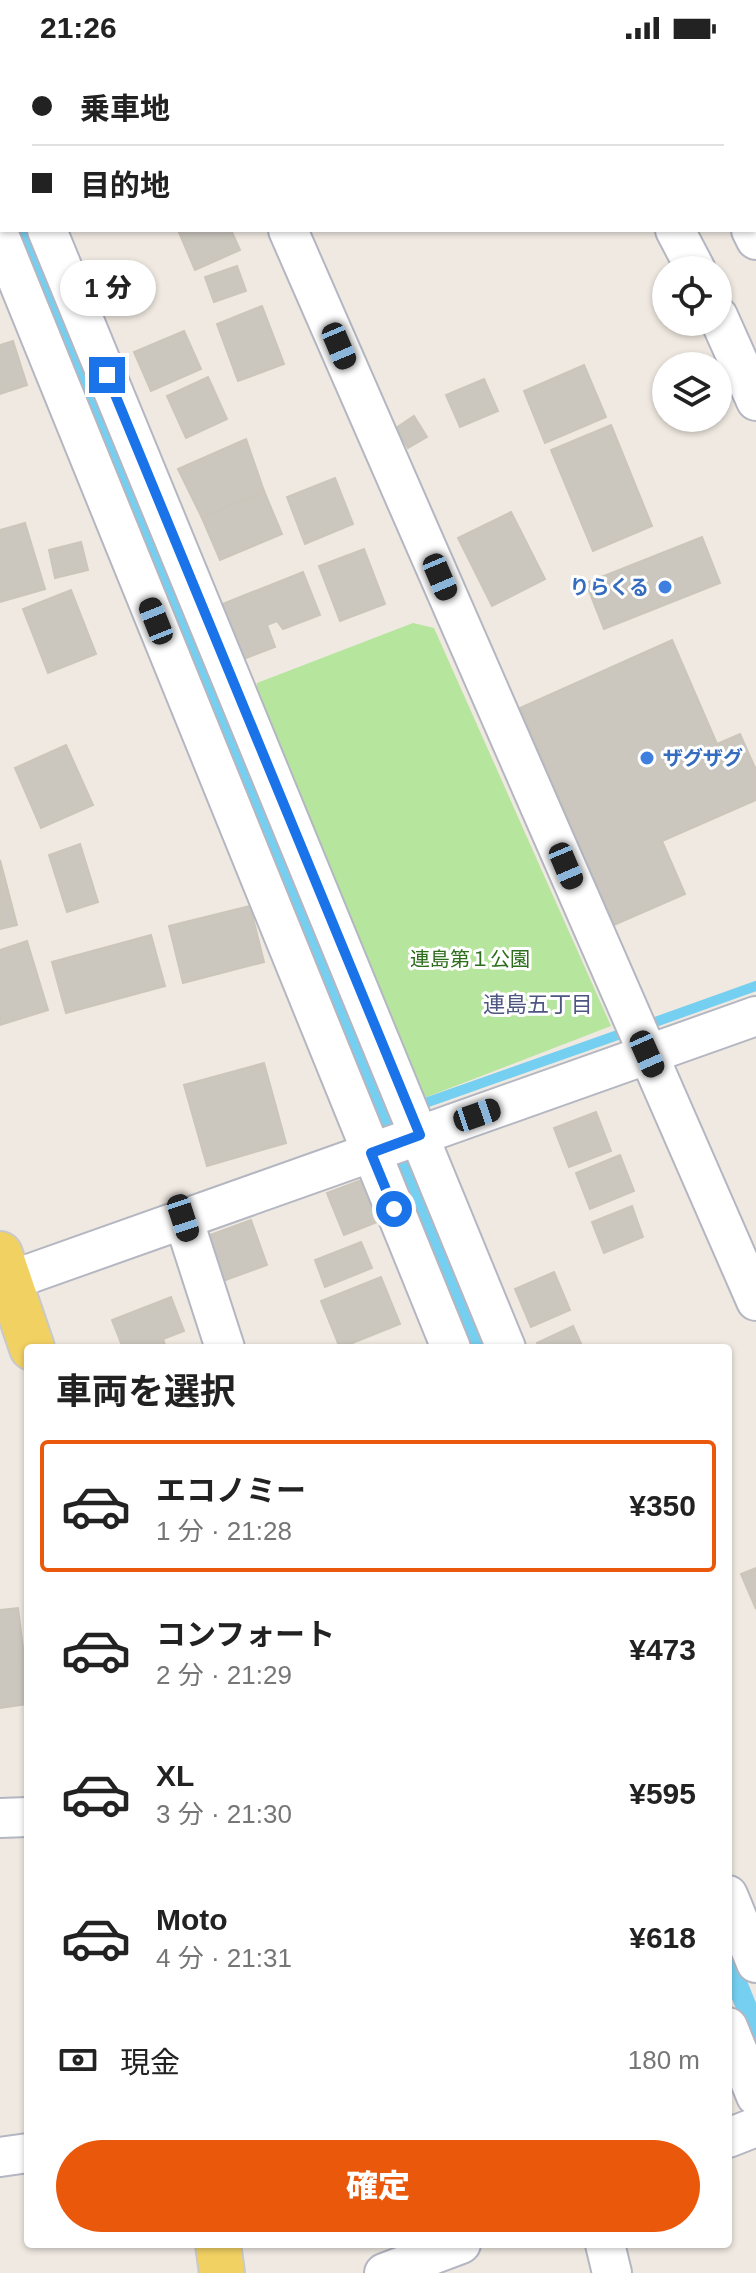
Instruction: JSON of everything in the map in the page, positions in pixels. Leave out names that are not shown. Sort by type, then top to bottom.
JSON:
[{"type":"main road","points":[[4,1271],[31,1344]]},
{"type":"main road","points":[[219,2248],[222,2273]]},
{"type":"street","points":[[48,232],[399,1131],[450,1344]]},
{"type":"street","points":[[289,232],[756,1301]]},
{"type":"street","points":[[676,232],[689,256]]},
{"type":"street","points":[[0,237],[399,1131],[504,1344]]},
{"type":"street","points":[[727,336],[756,401]]},
{"type":"street","points":[[4,1271],[183,1218],[638,1034],[756,1016]]},
{"type":"street","points":[[183,1218],[224,1344]]},
{"type":"street","points":[[0,1818],[24,1817]]},
{"type":"street","points":[[732,1905],[756,1963]]},
{"type":"street","points":[[732,2037],[756,2096]]},
{"type":"street","points":[[732,2136],[756,2127]]},
{"type":"street","points":[[0,2157],[24,2154]]},
{"type":"street","points":[[384,2273],[450,2248]]},
{"type":"street","points":[[606,2248],[612,2273]]},
{"type":"green space","name":"連島第１公園","points":[[413,623],[434,628],[611,1026],[419,1100],[254,698],[257,683]]},
{"type":"water","points":[[12,232],[34,232],[488,1344],[465,1344]]},
{"type":"water","points":[[732,1944],[756,2003],[756,2058],[732,1999]]},
{"type":"building","points":[[179,232],[232,232],[240,250],[195,270]]},
{"type":"building","points":[[237,266],[246,291],[214,302],[205,277]]},
{"type":"building","points":[[262,306],[284,364],[238,381],[217,324]]},
{"type":"building","points":[[184,331],[201,369],[151,391],[134,352]]},
{"type":"building","points":[[13,341],[27,385],[0,394],[0,345]]},
{"type":"building","points":[[584,365],[606,417],[545,443],[524,391]]},
{"type":"building","points":[[208,377],[227,419],[186,438],[167,396]]},
{"type":"building","points":[[484,379],[498,411],[460,427],[446,395]]},
{"type":"building","points":[[414,416],[427,437],[408,448],[396,428]]},
{"type":"building","points":[[611,425],[652,526],[593,551],[551,450]]},
{"type":"building","points":[[246,439],[264,491],[202,518],[178,469]]},
{"type":"building","points":[[335,478],[353,524],[305,544],[287,497]]},
{"type":"building","points":[[264,491],[282,534],[220,560],[202,518]]},
{"type":"building","points":[[511,512],[545,579],[492,606],[458,538]]},
{"type":"building","points":[[25,523],[45,589],[0,602],[0,530]]},
{"type":"building","points":[[702,537],[720,583],[604,629],[586,583]]},
{"type":"building","points":[[81,542],[88,570],[55,578],[49,550]]},
{"type":"building","points":[[364,549],[385,604],[340,621],[319,566]]},
{"type":"building","points":[[303,572],[320,615],[283,629],[277,621],[267,625],[275,647],[241,660],[220,605]]},
{"type":"building","points":[[71,590],[96,654],[48,673],[23,609]]},
{"type":"building","points":[[672,640],[717,744],[740,734],[756,770],[756,800],[662,841],[685,894],[614,925],[520,708]]},
{"type":"building","points":[[66,745],[93,805],[41,828],[15,768]]},
{"type":"building","points":[[80,844],[98,902],[67,912],[49,855]]},
{"type":"building","points":[[0,860],[17,925],[0,929]]},
{"type":"building","points":[[250,906],[264,962],[183,983],[169,926]]},
{"type":"building","points":[[151,935],[165,986],[66,1013],[52,962]]},
{"type":"building","points":[[27,941],[48,1010],[0,1025],[0,950]]},
{"type":"building","points":[[264,1063],[286,1143],[207,1166],[184,1085]]},
{"type":"building","points":[[596,1112],[611,1151],[569,1167],[554,1128]]},
{"type":"building","points":[[620,1155],[634,1191],[590,1209],[576,1173]]},
{"type":"building","points":[[364,1179],[380,1221],[344,1235],[327,1193]]},
{"type":"building","points":[[632,1206],[643,1237],[604,1253],[592,1222]]},
{"type":"building","points":[[251,1220],[267,1265],[223,1281],[207,1236]]},
{"type":"building","points":[[361,1242],[372,1268],[325,1287],[315,1260]]},
{"type":"building","points":[[554,1272],[570,1310],[531,1327],[515,1289]]},
{"type":"building","points":[[381,1277],[400,1324],[350,1344],[338,1344],[321,1301]]},
{"type":"building","points":[[171,1297],[184,1331],[163,1339],[165,1344],[121,1344],[112,1320]]},
{"type":"building","points":[[573,1326],[581,1344],[538,1344]]},
{"type":"building","points":[[756,1568],[756,1609],[741,1574]]},
{"type":"building","points":[[18,1608],[24,1656],[24,1705],[0,1708],[0,1610]]},
{"type":"waterway","points":[[644,1026],[756,986]]},
{"type":"waterway","points":[[414,1107],[629,1031]]},
{"type":"place","name":"りらくる","points":[[665,587]]},
{"type":"place","name":"ザグザグ","points":[[647,758]]},
{"type":"district","name":"連島五丁目","points":[[538,1004]]},
{"type":"route","points":[[107,375],[420,1135],[371,1153],[394,1209]]}]
